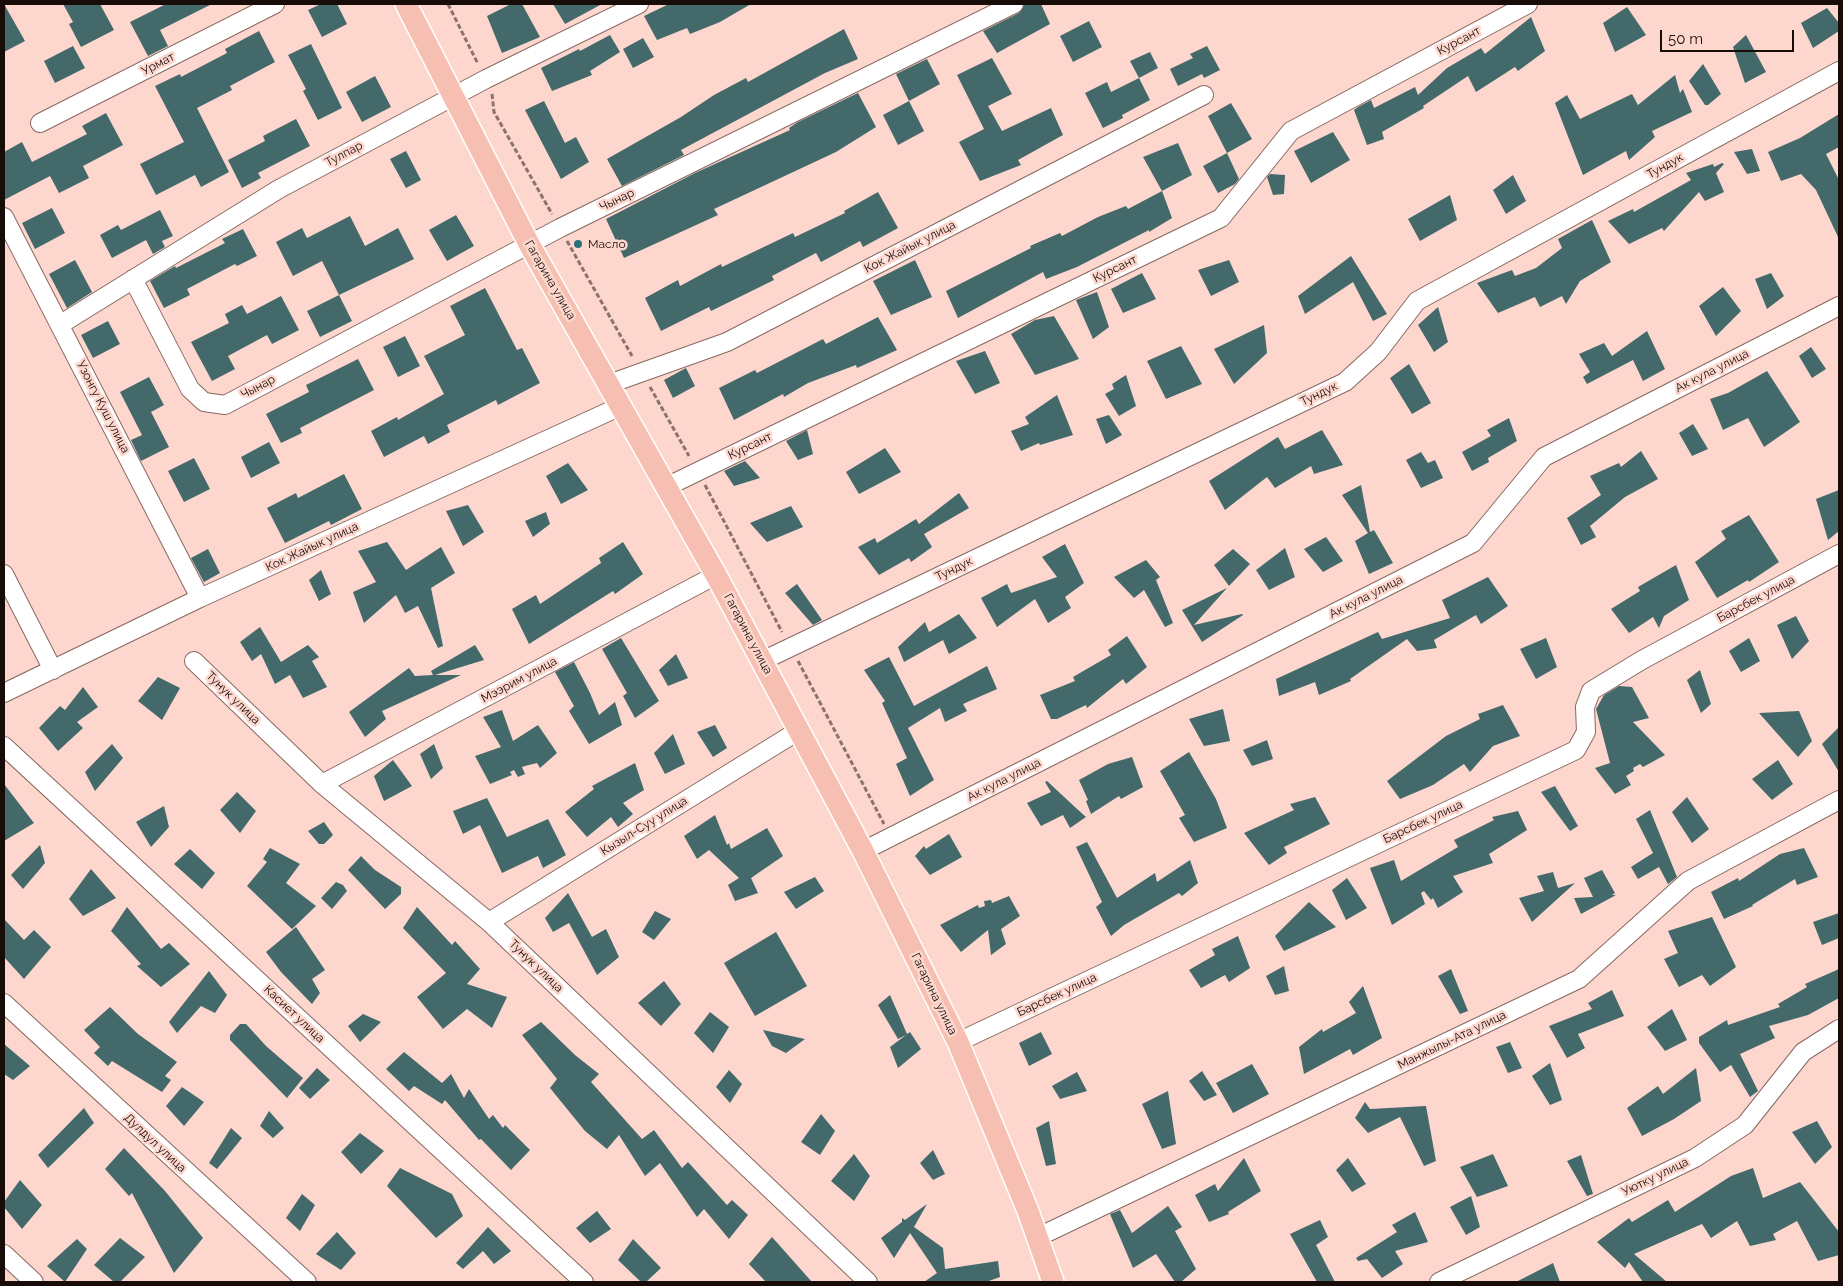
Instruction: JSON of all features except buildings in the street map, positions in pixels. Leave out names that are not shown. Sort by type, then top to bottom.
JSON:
[{"type":"main road","name":"Гагарина улица","points":[[406,4],[529,244],[716,575],[863,852],[958,1042],[994,1124],[1038,1237],[1053,1282]]},
{"type":"street","name":"Урмат","points":[[40,123],[275,4]]},
{"type":"street","name":"Тулпар","points":[[61,324],[279,189],[452,97],[639,4]]},
{"type":"street","name":"Чынар","points":[[133,279],[190,390],[204,402],[225,405],[529,244],[1014,4]]},
{"type":"street","name":"Курсант","points":[[666,487],[1221,218],[1291,132],[1528,4]]},
{"type":"street","name":"Тундук","points":[[762,661],[1344,382],[1378,352],[1417,301],[1839,71]]},
{"type":"street","name":"Кок Жайык улица","points":[[609,384],[727,342],[1204,95]]},
{"type":"street","name":"Узонгу Куш улица","points":[[4,217],[61,324],[200,598]]},
{"type":"street","name":"Ак кула улица","points":[[863,852],[1473,543],[1544,458],[1839,306]]},
{"type":"street","name":"Кок Жайык улица","points":[[4,693],[200,598],[622,406]]},
{"type":"street","name":"Барсбек улица","points":[[958,1042],[1576,750],[1586,732],[1585,707],[1591,691],[1642,660],[1839,554]]},
{"type":"street","points":[[4,574],[53,670]]},
{"type":"street","name":"Мээрим улица","points":[[322,784],[716,575]]},
{"type":"street","name":"Тунук улица","points":[[194,661],[322,784],[489,922],[868,1282]]},
{"type":"street","name":"Кызыл-Суу улица","points":[[489,922],[798,731]]},
{"type":"street","name":"Касиет улица","points":[[4,746],[584,1282]]},
{"type":"street","name":"Манжылы-Ата улица","points":[[1038,1237],[1579,979],[1688,881],[1839,800]]},
{"type":"street","name":"Дулдул улица","points":[[4,1003],[307,1282]]},
{"type":"street","name":"Уютку улица","points":[[1438,1282],[1695,1158],[1745,1125],[1802,1052],[1839,1028]]},
{"type":"street","points":[[4,1254],[34,1282]]},
{"type":"path","points":[[448,4],[480,67]]},
{"type":"path","points":[[492,92],[494,112],[554,217]]},
{"type":"path","points":[[566,240],[632,356]]},
{"type":"path","points":[[648,385],[689,456]]},
{"type":"path","points":[[705,485],[784,635]]},
{"type":"path","points":[[797,660],[885,826]]},
{"type":"place","name":"Масло","points":[[578,244]]}]
